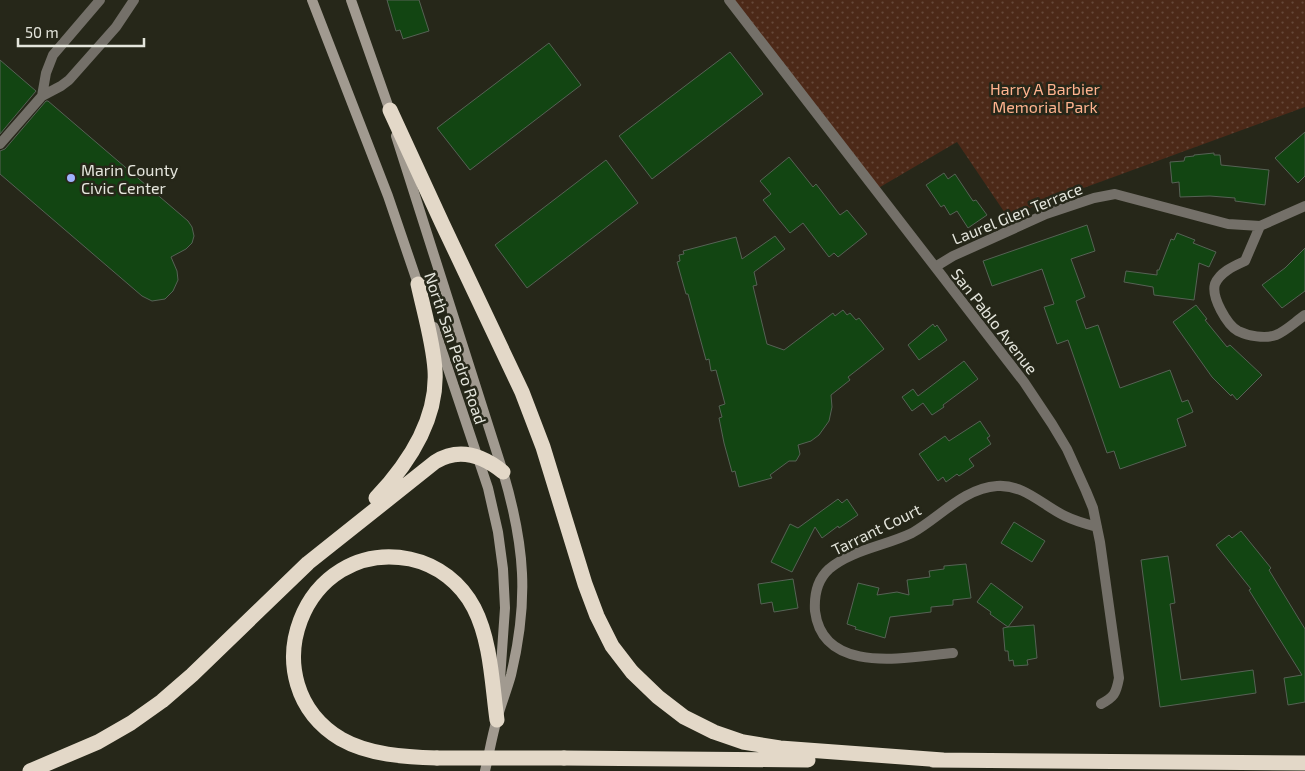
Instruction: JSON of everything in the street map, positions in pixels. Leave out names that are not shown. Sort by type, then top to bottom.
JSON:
[{"type":"highway","points":[[390,110],[522,392],[543,447],[585,584],[597,616],[612,646],[632,672],[658,697],[684,717],[714,732],[736,740],[780,748],[943,760]]},
{"type":"highway","points":[[30,771],[98,742],[131,723],[162,701],[192,675],[387,488],[408,459],[423,430],[435,382],[435,370],[418,284]]},
{"type":"highway","points":[[308,563],[435,462],[454,454],[469,454],[491,463],[503,472]]},
{"type":"highway","points":[[497,720],[481,624],[470,601],[453,580],[423,563],[398,558],[370,560],[353,565],[336,574],[322,585],[311,598],[297,628],[294,644],[293,662],[296,678],[305,702],[321,723],[335,735],[350,744],[380,752],[436,758],[1305,763]]},
{"type":"main road","name":"North San Pedro Road","points":[[312,0],[388,196],[450,372],[493,510],[504,569],[504,629],[497,720]]},
{"type":"main road","name":"North San Pedro Road","points":[[351,0],[390,110],[404,164],[503,472],[518,528],[523,568],[523,590],[515,654],[485,771]]},
{"type":"street","points":[[42,96],[48,64],[53,55],[100,0]]},
{"type":"street","points":[[0,144],[42,96],[69,80],[116,27],[134,0]]},
{"type":"street","name":"San Pablo Avenue","points":[[728,0],[1024,382],[1066,449],[1086,490],[1097,527],[1119,678],[1112,698],[1101,704]]},
{"type":"street","name":"Laurel Glen Terrace","points":[[935,267],[953,256],[1046,214],[1094,198],[1115,194],[1228,224],[1260,226],[1305,206]]},
{"type":"street","points":[[1260,226],[1245,261],[1230,267],[1215,285],[1219,308],[1237,330],[1256,336],[1276,335],[1305,315]]},
{"type":"street","name":"Tarrant Court","points":[[952,653],[874,658],[853,655],[836,648],[823,636],[817,619],[815,598],[822,578],[828,570],[846,559],[912,532],[970,494],[983,488],[1007,486],[1018,489],[1065,516],[1097,527]]},
{"type":"green space","name":"Harry A Barbier Memorial Park","points":[[729,0],[1305,0],[1305,107],[1007,216],[957,142],[875,190]]},
{"type":"building","points":[[387,0],[419,0],[429,31],[403,39],[400,30],[396,31]]},
{"type":"building","points":[[549,43],[581,85],[470,170],[437,128]]},
{"type":"building","points":[[730,52],[763,94],[652,179],[619,136]]},
{"type":"building","points":[[0,60],[36,91],[0,134]]},
{"type":"building","name":"Marin County Civic Center","points":[[46,101],[188,221],[192,227],[194,236],[192,243],[186,249],[171,257],[177,271],[178,280],[173,291],[165,299],[152,301],[142,296],[0,174],[0,151],[5,149]]},
{"type":"building","points":[[1305,132],[1305,176],[1298,183],[1275,158]]},
{"type":"building","points":[[1214,153],[1214,155],[1220,155],[1221,165],[1269,170],[1265,205],[1235,201],[1235,198],[1210,196],[1180,197],[1179,182],[1172,183],[1170,162],[1184,161],[1185,157],[1194,155]]},
{"type":"building","points":[[789,157],[813,187],[816,184],[840,215],[847,210],[867,234],[838,257],[834,253],[829,257],[803,223],[790,233],[763,200],[771,194],[760,181]]},
{"type":"building","points":[[606,160],[638,203],[527,288],[495,245]]},
{"type":"building","points":[[944,173],[948,179],[955,174],[973,201],[976,200],[987,215],[968,228],[957,211],[950,215],[944,205],[941,207],[926,185]]},
{"type":"building","points":[[1087,225],[1095,251],[1071,259],[1085,297],[1076,301],[1086,329],[1098,325],[1120,388],[1170,370],[1182,402],[1188,400],[1193,412],[1177,419],[1186,446],[1120,469],[1114,451],[1107,453],[1068,340],[1057,344],[1044,307],[1054,304],[1042,269],[992,286],[983,261]]},
{"type":"building","points":[[1177,233],[1195,240],[1193,243],[1216,252],[1209,267],[1199,263],[1194,300],[1154,295],[1153,287],[1124,282],[1126,271],[1157,275],[1157,270],[1159,270],[1171,239],[1174,240]]},
{"type":"building","points":[[775,236],[785,249],[754,272],[757,285],[753,286],[767,344],[784,350],[833,313],[835,316],[843,310],[847,315],[850,313],[856,320],[859,318],[884,349],[848,377],[850,380],[831,395],[832,407],[829,421],[819,435],[811,441],[798,445],[800,454],[796,461],[789,461],[770,475],[772,478],[739,487],[735,471],[732,472],[719,418],[722,417],[719,406],[725,404],[716,370],[711,371],[709,359],[706,360],[677,262],[680,261],[679,255],[684,254],[683,251],[736,237],[742,259]]},
{"type":"building","points":[[1305,248],[1305,291],[1282,308],[1262,285],[1285,268]]},
{"type":"building","points":[[1196,305],[1207,319],[1205,320],[1227,347],[1230,345],[1262,375],[1237,400],[1212,377],[1173,322]]},
{"type":"building","points":[[933,324],[935,327],[937,325],[947,340],[919,360],[908,345]]},
{"type":"building","points":[[964,361],[978,379],[932,415],[923,403],[912,411],[902,397],[913,389],[918,396]]},
{"type":"building","points":[[980,421],[990,436],[987,438],[991,444],[969,459],[974,466],[946,482],[943,477],[938,481],[919,454],[945,436],[949,441]]},
{"type":"building","points":[[838,499],[842,503],[847,499],[858,515],[822,538],[815,527],[792,572],[771,562],[790,524],[798,528]]},
{"type":"building","points":[[1014,522],[1045,541],[1032,562],[1001,543]]},
{"type":"building","points":[[1241,531],[1271,568],[1269,570],[1305,629],[1305,702],[1288,705],[1284,678],[1302,675],[1249,590],[1251,589],[1216,545],[1229,535],[1232,538]]},
{"type":"building","points":[[1168,556],[1175,603],[1170,604],[1181,680],[1253,670],[1256,693],[1160,707],[1141,560]]},
{"type":"building","points":[[966,564],[971,598],[953,600],[953,605],[931,607],[931,612],[890,617],[885,638],[855,629],[856,627],[847,624],[858,583],[879,588],[877,595],[897,592],[909,595],[907,580],[930,577],[929,571],[944,569],[944,566]]},
{"type":"building","points":[[793,579],[798,608],[774,612],[772,602],[761,604],[758,584]]},
{"type":"building","points":[[991,583],[1023,607],[1008,627],[977,602]]},
{"type":"building","points":[[1034,625],[1037,658],[1027,660],[1028,665],[1014,666],[1013,660],[1009,661],[1008,651],[1005,651],[1003,628]]},
{"type":"place","name":"Marin County Civic Center","points":[[71,178]]}]
